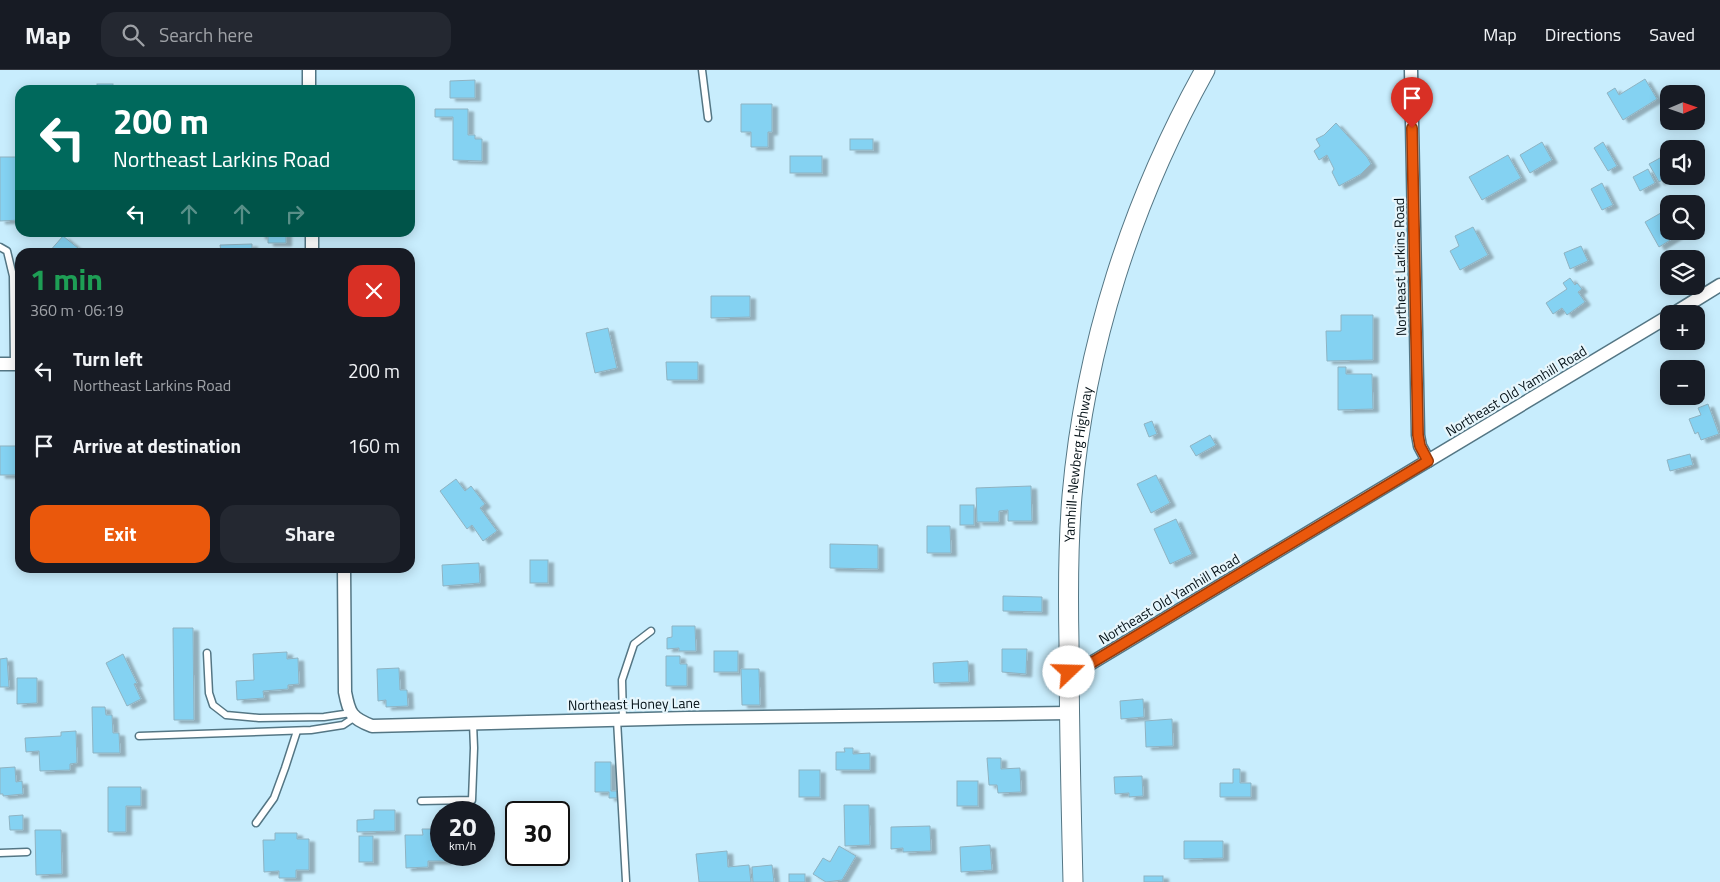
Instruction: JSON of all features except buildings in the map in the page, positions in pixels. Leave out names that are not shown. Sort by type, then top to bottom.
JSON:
[{"type":"main road","name":"Yamhill-Newberg Highway","points":[[1073,882],[1068,559],[1072,495],[1080,430],[1089,375],[1118,266],[1168,143],[1205,70]]},
{"type":"street","points":[[309,70],[310,85]]},
{"type":"street","name":"Northeast Larkins Road","points":[[1412,70],[1418,435],[1420,446],[1428,461]]},
{"type":"street","points":[[1687,305],[1720,285]]},
{"type":"street","name":"Northeast Old Yamhill Road","points":[[1069,672],[1083,668],[1660,321]]},
{"type":"street","points":[[0,364],[15,364]]},
{"type":"street","points":[[344,573],[345,692],[348,709],[353,715]]},
{"type":"street","name":"Northeast Honey Lane","points":[[353,715],[359,721],[372,726],[1069,713]]},
{"type":"lane","points":[[702,70],[708,118]]},
{"type":"lane","points":[[0,246],[7,251],[14,276],[15,305]]},
{"type":"lane","points":[[626,881],[620,720],[622,680],[634,644],[652,631]]},
{"type":"lane","points":[[207,653],[209,692],[213,706],[226,715],[292,719],[353,715]]},
{"type":"lane","points":[[139,736],[297,731],[328,728],[343,725],[353,715]]},
{"type":"lane","points":[[421,801],[472,800],[473,723]]},
{"type":"lane","points":[[256,823],[274,798],[297,731]]},
{"type":"lane","points":[[0,853],[27,852]]},
{"type":"route","points":[[1069,672],[1083,668],[1428,461],[1420,446],[1418,435],[1412,128]]}]
